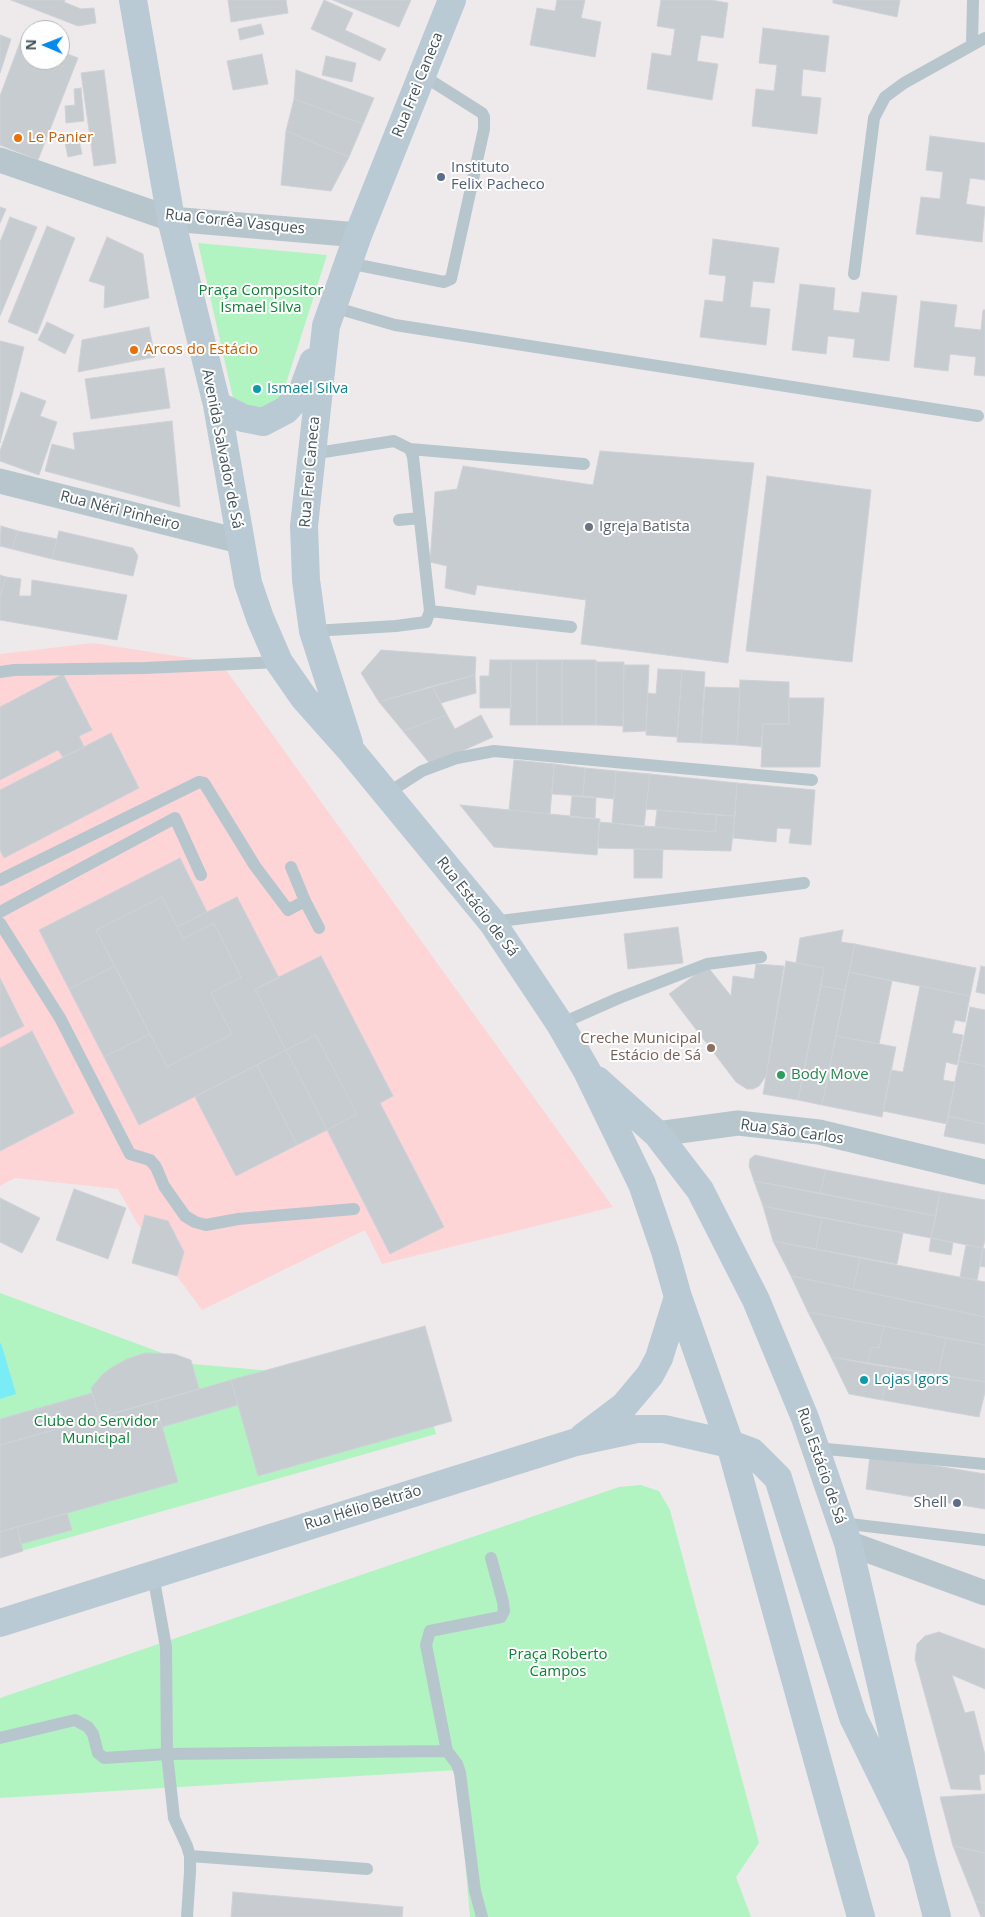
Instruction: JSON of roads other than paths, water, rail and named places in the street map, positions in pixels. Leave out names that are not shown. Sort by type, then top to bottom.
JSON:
[{"type":"main road","name":"Avenida Salvador de Sá","points":[[133,0],[171,219],[216,405],[248,583],[260,618],[279,662],[304,698],[352,752]]},
{"type":"main road","name":"Rua Frei Caneca","points":[[352,752],[313,631],[306,580],[304,526],[311,454],[329,316],[358,235],[452,0]]},
{"type":"main road","points":[[216,405],[243,418],[263,422],[286,410],[302,392],[329,316]]},
{"type":"main road","name":"Rua Estácio de Sá","points":[[352,752],[492,922],[560,1024],[587,1072],[642,1184],[665,1250],[678,1297],[730,1444],[861,1917]]},
{"type":"main road","name":"Rua Estácio de Sá","points":[[587,1072],[657,1134],[700,1190],[756,1300],[805,1418],[845,1533],[920,1856],[937,1917]]},
{"type":"main road","points":[[576,1442],[624,1406],[650,1375],[659,1358],[678,1297]]},
{"type":"main road","name":"Rua Hélio Beltrão","points":[[0,1623],[576,1442],[637,1429],[664,1429],[730,1444],[752,1452],[778,1478],[853,1717],[920,1856]]},
{"type":"street","name":"Rua Corrêa Vasques","points":[[0,160],[171,219],[358,235]]},
{"type":"street","name":"Rua Néri Pinheiro","points":[[0,481],[240,540]]},
{"type":"street","name":"Rua São Carlos","points":[[657,1134],[738,1123],[819,1132],[985,1172]]},
{"type":"street","points":[[845,1533],[985,1593]]},
{"type":"lane","points":[[972,45],[973,0]]},
{"type":"lane","points":[[854,274],[874,118],[885,97],[904,83],[985,38]]},
{"type":"lane","points":[[348,263],[444,282],[451,280],[484,129],[484,117],[482,112],[422,75]]},
{"type":"lane","points":[[329,316],[978,416]]},
{"type":"lane","points":[[311,454],[394,441],[410,449],[584,464]]},
{"type":"lane","points":[[313,631],[396,626],[426,622],[430,611],[413,457],[410,449]]},
{"type":"lane","points":[[399,520],[420,518]]},
{"type":"lane","points":[[430,611],[571,627]]},
{"type":"lane","points":[[0,672],[279,662]]},
{"type":"lane","points":[[386,794],[422,771],[457,758],[494,751],[812,780]]},
{"type":"lane","points":[[0,880],[199,782],[204,783],[255,866],[288,910],[305,901]]},
{"type":"lane","points":[[0,912],[175,818],[201,875]]},
{"type":"lane","points":[[291,867],[319,928]]},
{"type":"lane","points":[[492,922],[804,883]]},
{"type":"lane","points":[[0,923],[60,1018],[130,1154],[150,1160],[156,1167],[164,1186],[185,1216],[195,1222],[206,1225],[238,1219],[354,1209]]},
{"type":"lane","points":[[560,1024],[619,998],[708,964],[761,957]]},
{"type":"lane","points":[[816,1448],[985,1464]]},
{"type":"lane","points":[[845,1533],[985,1540]]},
{"type":"lane","points":[[482,1917],[475,1891],[460,1773],[457,1764],[447,1751],[426,1644],[430,1631],[501,1617],[504,1611],[503,1602],[491,1558]]},
{"type":"lane","points":[[153,1575],[166,1647],[167,1754],[174,1818],[190,1856],[187,1917]]},
{"type":"lane","points":[[0,1738],[75,1720],[88,1727],[93,1734],[98,1753],[104,1758],[167,1754],[447,1751]]},
{"type":"lane","points":[[190,1856],[367,1869]]},
{"type":"water","points":[[0,1344],[16,1394],[0,1399]]},
{"type":"place","name":"Le Panier","points":[[18,138]]},
{"type":"place","name":"Instituto Felix Pacheco","points":[[441,177]]},
{"type":"place","name":"Arcos do Estácio","points":[[134,350]]},
{"type":"place","name":"Ismael Silva","points":[[257,389]]},
{"type":"place","name":"Igreja Batista","points":[[589,527]]},
{"type":"place","name":"Creche Municipal Estácio de Sá","points":[[711,1048]]},
{"type":"place","name":"Body Move","points":[[781,1075]]},
{"type":"place","name":"Lojas Igors","points":[[864,1380]]},
{"type":"place","name":"Shell","points":[[957,1503]]},
{"type":"park label","name":"Praça Compositor Ismael Silva","points":[[261,300]]},
{"type":"park label","name":"Clube do Servidor Municipal","points":[[96,1430]]},
{"type":"park label","name":"Praça Roberto Campos","points":[[558,1664]]}]
